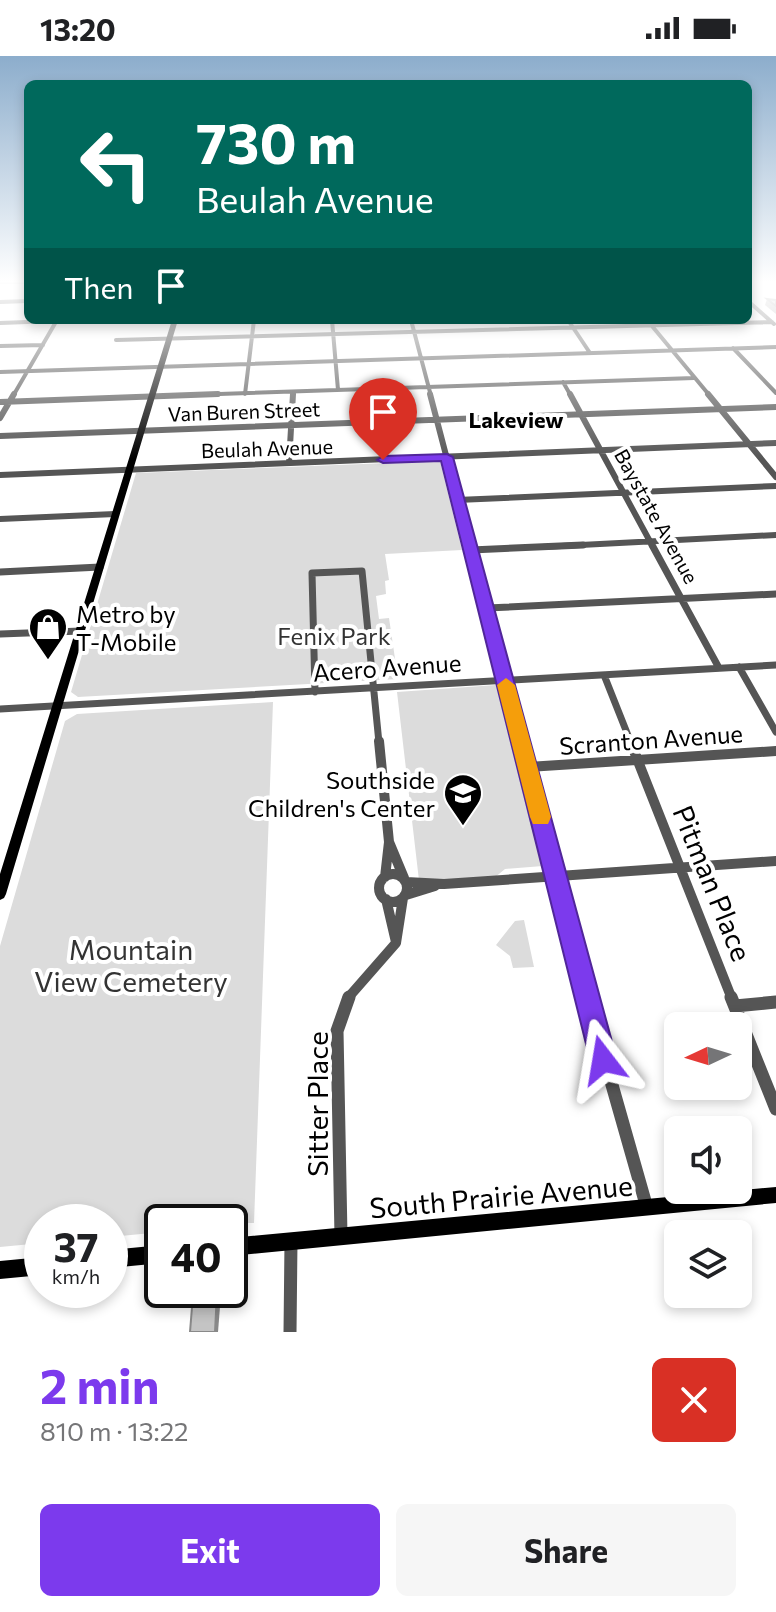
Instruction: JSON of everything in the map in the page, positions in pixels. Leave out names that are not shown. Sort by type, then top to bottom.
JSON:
[{"type":"main road","points":[[0,894],[169,341]]},
{"type":"main road","name":"South Prairie Avenue","points":[[248,1245],[776,1195]]},
{"type":"main road","points":[[0,1270],[24,1268]]},
{"type":"street","points":[[0,418],[45,341]]},
{"type":"street","points":[[145,341],[188,341]]},
{"type":"street","points":[[245,394],[251,341]]},
{"type":"street","points":[[334,341],[338,390]]},
{"type":"street","points":[[417,341],[610,1085],[647,1209]]},
{"type":"street","points":[[581,341],[590,353]]},
{"type":"street","points":[[664,341],[776,477]]},
{"type":"street","points":[[0,346],[43,345]]},
{"type":"street","points":[[0,372],[776,347]]},
{"type":"street","points":[[733,348],[776,393]]},
{"type":"street","points":[[0,402],[694,378]]},
{"type":"street","name":"Baystate Avenue","points":[[563,382],[719,668]]},
{"type":"street","points":[[289,463],[293,392]]},
{"type":"street","name":"Van Buren Street","points":[[0,436],[776,407]]},
{"type":"street","name":"Beulah Avenue","points":[[0,475],[776,443]]},
{"type":"street","points":[[457,500],[776,486]]},
{"type":"street","points":[[0,519],[115,514]]},
{"type":"street","points":[[471,550],[776,535]]},
{"type":"street","points":[[0,572],[100,567]]},
{"type":"street","points":[[315,692],[312,573],[362,571],[389,842],[385,877],[379,888],[386,899],[396,943]]},
{"type":"street","points":[[487,608],[776,594]]},
{"type":"street","points":[[0,634],[81,631]]},
{"type":"street","name":"Acero Avenue","points":[[0,709],[776,665]]},
{"type":"street","points":[[739,667],[776,732]]},
{"type":"street","name":"Pitman Place","points":[[604,675],[776,1109]]},
{"type":"street","name":"Scranton Avenue","points":[[528,767],[776,751]]},
{"type":"street","points":[[389,842],[405,880],[396,943]]},
{"type":"street","points":[[385,877],[396,875],[405,880],[444,884],[776,861]]},
{"type":"street","points":[[386,899],[444,884]]},
{"type":"street","name":"Sitter Place","points":[[341,1237],[337,1031],[345,1001],[396,943]]},
{"type":"street","points":[[735,1006],[776,1002]]},
{"type":"street","points":[[290,1332],[291,1241]]},
{"type":"green space","name":"Fenix Park","points":[[440,461],[462,550],[385,554],[389,580],[385,581],[386,594],[376,596],[379,619],[389,618],[398,679],[78,697],[71,692],[136,473]]},
{"type":"green space","points":[[496,685],[500,688],[543,866],[505,869],[488,883],[420,889],[397,692]]},
{"type":"green space","name":"Mountain View Cemetery","points":[[273,702],[254,1223],[248,1223],[248,1204],[144,1204],[144,1234],[128,1235],[128,1204],[24,1204],[24,1245],[0,1247],[0,946],[65,721],[77,714]]},
{"type":"green space","points":[[524,920],[534,967],[513,968],[510,956],[496,945],[515,921]]},
{"type":"building","points":[[192,1308],[216,1308],[215,1332],[190,1332]]},
{"type":"slow traffic","points":[[506,685],[541,817]]},
{"type":"place","name":"Metro by T-Mobile","points":[[48,661]]},
{"type":"place","name":"Southside Children's Center","points":[[463,827]]},
{"type":"district","name":"Lakeview","points":[[516,419]]},
{"type":"route","points":[[383,460],[447,457],[603,1060]]}]
